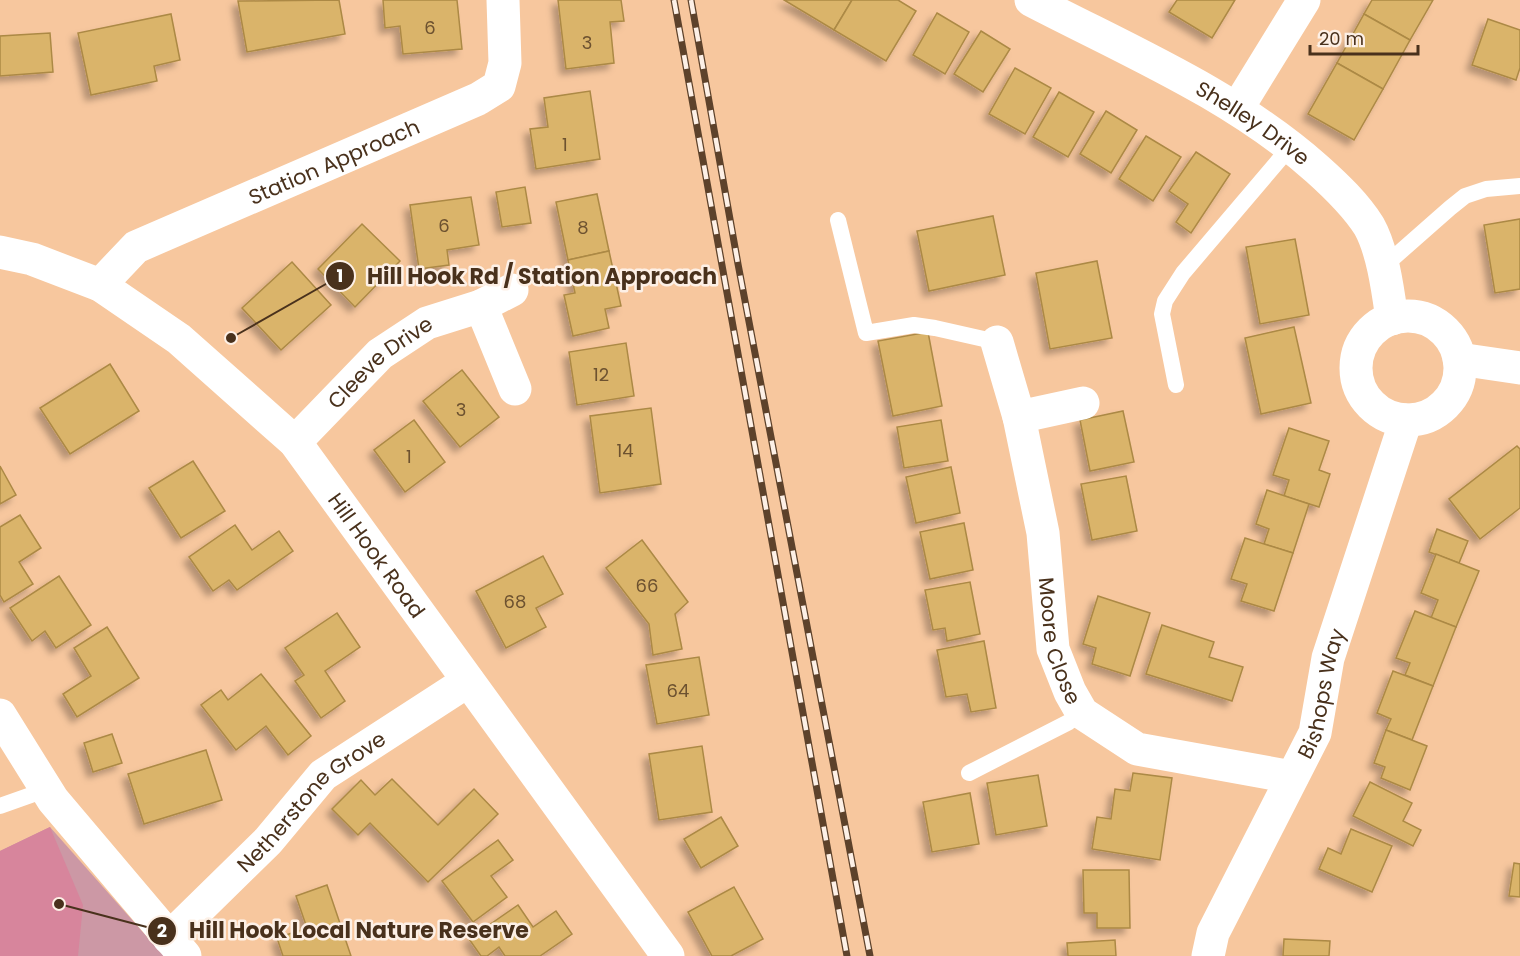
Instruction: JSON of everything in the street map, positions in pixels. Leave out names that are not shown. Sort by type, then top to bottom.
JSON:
[{"type":"street","name":"Station Approach","points":[[100,285],[136,247],[478,99],[499,86],[506,63],[503,0]]},
{"type":"street","name":"Shelley Drive","points":[[1031,0],[1199,86],[1237,109],[1291,146],[1342,191],[1370,228],[1383,267],[1392,319]]},
{"type":"street","points":[[1237,109],[1304,0]]},
{"type":"street","name":"Hill Hook Road","points":[[0,252],[32,259],[100,285],[179,339],[295,442],[668,956]]},
{"type":"street","name":"Cleeve Drive","points":[[295,442],[380,354],[427,323],[481,306],[512,290]]},
{"type":"street","points":[[481,306],[515,389]]},
{"type":"street","points":[[1405,316],[1418,318],[1440,327],[1455,346],[1459,359],[1458,380],[1449,400],[1431,414],[1419,419],[1406,420],[1392,417],[1375,408],[1365,398],[1357,382],[1356,360],[1364,340],[1379,325],[1392,319],[1405,316]]},
{"type":"street","name":"Moore Close","points":[[997,342],[1019,417],[1043,533],[1053,649],[1070,692],[1082,713],[1137,749],[1292,777]]},
{"type":"street","points":[[1459,359],[1520,368]]},
{"type":"street","points":[[1019,417],[1083,403]]},
{"type":"street","name":"Bishops Way","points":[[1208,956],[1213,933],[1315,733],[1328,658],[1406,420]]},
{"type":"street","name":"Netherstone Grove","points":[[0,715],[53,800],[177,947],[323,775],[468,681]]},
{"type":"lane","points":[[1176,385],[1162,314],[1165,301],[1183,273],[1291,146]]},
{"type":"lane","points":[[1383,267],[1465,196],[1486,189],[1520,186]]},
{"type":"lane","points":[[838,220],[866,333],[914,325],[945,329],[997,342]]},
{"type":"lane","points":[[969,773],[1069,722],[1082,713]]},
{"type":"lane","points":[[0,806],[31,795],[45,787]]},
{"type":"shaded area","points":[[50,827],[164,956],[0,956],[0,851]]},
{"type":"shaded area","points":[[50,827],[83,905],[78,956],[0,956],[0,851]]},
{"type":"building","points":[[339,0],[345,34],[247,52],[238,1]]},
{"type":"building","points":[[383,0],[457,0],[462,49],[403,54],[400,26],[385,28]]},
{"type":"building","points":[[558,0],[621,0],[624,21],[610,22],[614,63],[566,69]]},
{"type":"building","points":[[784,0],[852,0],[834,30]]},
{"type":"building","points":[[852,0],[898,0],[916,11],[886,61],[834,30]]},
{"type":"building","points":[[1177,0],[1235,0],[1212,38],[1169,12]]},
{"type":"building","points":[[1372,0],[1433,0],[1410,40],[1364,14]]},
{"type":"building","points":[[937,13],[969,32],[945,74],[913,55]]},
{"type":"building","points":[[171,14],[180,60],[154,66],[157,81],[91,95],[78,33]]},
{"type":"building","points":[[1364,14],[1410,40],[1383,89],[1337,63]]},
{"type":"building","points":[[1488,19],[1520,30],[1520,68],[1516,80],[1472,65]]},
{"type":"building","points":[[981,31],[1010,49],[983,92],[954,74]]},
{"type":"building","points":[[50,33],[53,72],[0,76],[0,36]]},
{"type":"building","points":[[1337,63],[1383,89],[1354,140],[1308,114]]},
{"type":"building","points":[[1015,68],[1051,88],[1025,134],[989,114]]},
{"type":"building","points":[[590,91],[600,159],[536,169],[530,129],[548,127],[544,98]]},
{"type":"building","points":[[1059,92],[1094,112],[1068,157],[1033,137]]},
{"type":"building","points":[[1106,111],[1137,130],[1111,173],[1080,154]]},
{"type":"building","points":[[1146,136],[1181,157],[1153,201],[1119,179]]},
{"type":"building","points":[[1196,152],[1230,174],[1191,233],[1176,222],[1188,204],[1169,191]]},
{"type":"building","points":[[525,187],[531,223],[502,227],[496,192]]},
{"type":"building","points":[[597,194],[609,251],[568,260],[556,202]]},
{"type":"building","points":[[471,197],[479,245],[447,250],[449,265],[419,269],[410,205]]},
{"type":"building","points":[[993,216],[1005,275],[929,291],[917,231]]},
{"type":"building","points":[[1520,219],[1520,289],[1495,293],[1484,225]]},
{"type":"building","points":[[362,224],[400,261],[355,307],[318,269]]},
{"type":"building","points":[[1295,239],[1309,315],[1260,324],[1246,247]]},
{"type":"building","points":[[609,251],[621,306],[605,309],[609,328],[573,336],[564,295],[575,293],[568,260]]},
{"type":"building","points":[[1097,261],[1112,338],[1050,349],[1036,273]]},
{"type":"building","points":[[292,262],[331,305],[281,350],[242,308]]},
{"type":"building","points":[[1294,327],[1311,403],[1261,414],[1245,338]]},
{"type":"building","points":[[928,332],[942,406],[893,416],[878,341]]},
{"type":"building","points":[[626,343],[634,396],[577,405],[569,352]]},
{"type":"building","points":[[110,364],[139,411],[70,454],[40,408]]},
{"type":"building","points":[[462,370],[499,417],[460,447],[423,401]]},
{"type":"building","points":[[651,408],[661,484],[600,493],[590,416]]},
{"type":"building","points":[[1123,411],[1134,462],[1090,471],[1080,420]]},
{"type":"building","points":[[414,420],[445,462],[405,492],[374,450]]},
{"type":"building","points":[[941,420],[948,461],[904,468],[897,427]]},
{"type":"building","points":[[1289,428],[1329,441],[1319,470],[1330,474],[1319,507],[1284,496],[1289,480],[1273,475]]},
{"type":"building","points":[[1517,446],[1520,449],[1520,508],[1480,539],[1449,499]]},
{"type":"building","points":[[193,461],[225,511],[181,538],[149,488]]},
{"type":"building","points":[[0,466],[16,495],[0,504]]},
{"type":"building","points":[[951,467],[960,513],[916,523],[906,477]]},
{"type":"building","points":[[1126,476],[1137,531],[1092,540],[1081,484]]},
{"type":"building","points":[[1267,490],[1309,504],[1293,553],[1264,544],[1269,529],[1256,524]]},
{"type":"building","points":[[20,515],[41,548],[19,562],[33,584],[4,602],[0,595],[0,527]]},
{"type":"building","points":[[964,523],[973,570],[930,579],[920,532]]},
{"type":"building","points":[[235,525],[252,550],[279,531],[293,551],[237,590],[229,580],[213,591],[189,557]]},
{"type":"building","points":[[1437,529],[1468,541],[1459,563],[1429,552]]},
{"type":"building","points":[[1245,538],[1293,553],[1274,611],[1241,601],[1247,584],[1231,579]]},
{"type":"building","points":[[642,540],[688,602],[675,614],[682,649],[653,655],[649,624],[606,568]]},
{"type":"building","points":[[1436,554],[1479,571],[1456,627],[1431,618],[1438,600],[1421,593]]},
{"type":"building","points":[[543,556],[563,594],[536,608],[546,627],[506,648],[476,591]]},
{"type":"building","points":[[59,576],[91,625],[56,648],[45,631],[32,641],[10,608]]},
{"type":"building","points":[[970,582],[980,634],[947,641],[945,628],[933,630],[925,590]]},
{"type":"building","points":[[1098,596],[1150,613],[1130,676],[1092,664],[1096,648],[1083,644]]},
{"type":"building","points":[[1415,611],[1456,627],[1433,686],[1405,675],[1410,663],[1396,658]]},
{"type":"building","points":[[337,613],[360,647],[325,671],[345,701],[321,718],[295,681],[304,675],[285,648]]},
{"type":"building","points":[[1162,625],[1214,642],[1209,657],[1243,667],[1232,701],[1146,674]]},
{"type":"building","points":[[107,627],[139,678],[77,717],[63,694],[91,676],[74,648]]},
{"type":"building","points":[[984,641],[996,708],[971,712],[967,694],[946,697],[937,650]]},
{"type":"building","points":[[699,657],[709,715],[657,724],[646,665]]},
{"type":"building","points":[[1393,671],[1433,686],[1412,740],[1386,730],[1391,719],[1377,713]]},
{"type":"building","points":[[261,674],[311,736],[288,755],[266,726],[236,750],[201,705],[221,690],[228,700]]},
{"type":"building","points":[[1386,730],[1427,746],[1410,790],[1381,778],[1385,767],[1374,763]]},
{"type":"building","points":[[112,734],[122,763],[93,772],[84,743]]},
{"type":"building","points":[[702,746],[712,812],[659,820],[649,754]]},
{"type":"building","points":[[206,750],[222,800],[144,824],[128,774]]},
{"type":"building","points":[[1133,773],[1172,778],[1160,860],[1092,849],[1097,817],[1111,819],[1115,789],[1130,791]]},
{"type":"building","points":[[1038,775],[1047,826],[996,835],[987,783]]},
{"type":"building","points":[[392,779],[438,825],[474,789],[498,814],[428,882],[370,823],[358,835],[332,809],[361,780],[375,795]]},
{"type":"building","points":[[1370,782],[1412,803],[1403,821],[1421,830],[1413,846],[1353,816]]},
{"type":"building","points":[[970,793],[979,844],[932,852],[923,802]]},
{"type":"building","points":[[721,817],[738,846],[701,868],[684,839]]},
{"type":"building","points":[[1351,829],[1392,846],[1372,892],[1319,869],[1328,848],[1341,854]]},
{"type":"building","points":[[498,840],[513,860],[491,876],[507,897],[473,922],[442,881]]},
{"type":"building","points":[[1514,863],[1520,864],[1520,897],[1509,896]]},
{"type":"building","points":[[1083,870],[1129,870],[1130,928],[1097,928],[1097,913],[1084,913]]},
{"type":"building","points":[[327,885],[351,956],[283,956],[277,938],[307,928],[296,896]]},
{"type":"building","points":[[734,887],[763,939],[731,956],[712,956],[688,912]]},
{"type":"building","points":[[518,905],[533,927],[556,911],[572,934],[540,956],[505,956],[499,947],[487,956],[481,956],[469,939]]},
{"type":"building","points":[[1284,939],[1330,941],[1329,956],[1283,956]]},
{"type":"building","points":[[1115,940],[1116,956],[1068,956],[1067,943]]},
{"type":"railway","points":[[674,0],[847,956]]},
{"type":"railway","points":[[691,0],[738,264],[870,956]]},
{"type":"place","name":"Hill Hook Rd / Station Approach","points":[[231,338]]},
{"type":"place","name":"Hill Hook Local Nature Reserve","points":[[59,904]]}]
